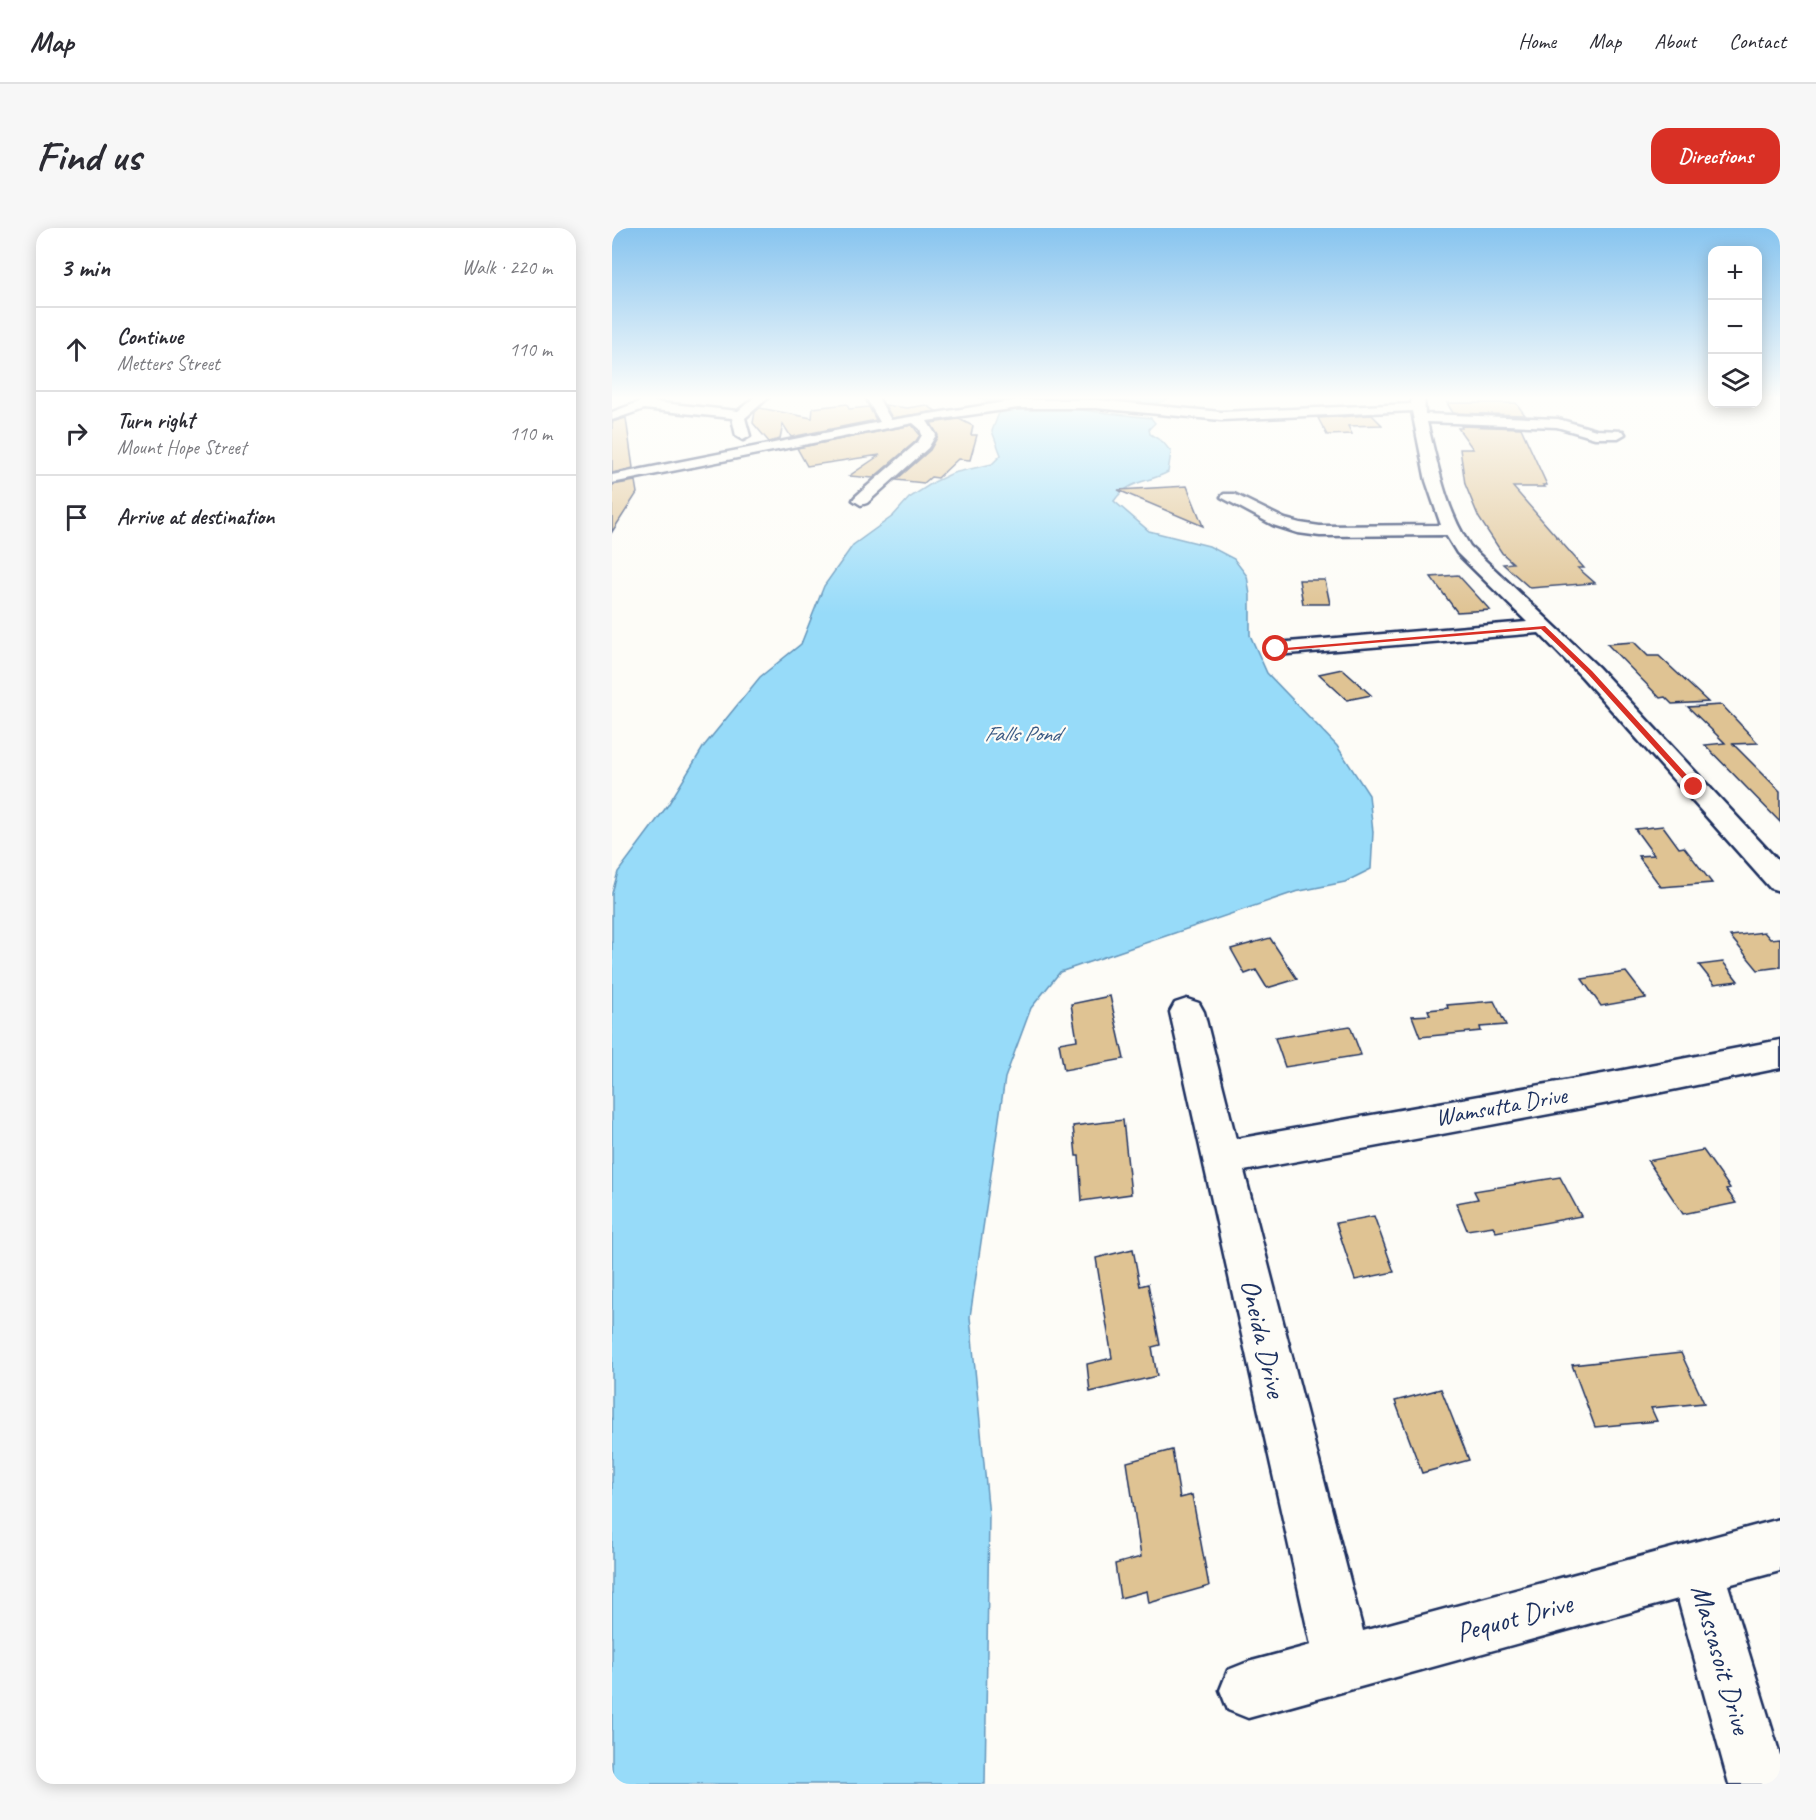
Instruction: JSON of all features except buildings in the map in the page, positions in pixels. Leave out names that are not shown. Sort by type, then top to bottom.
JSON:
[{"type":"street","points":[[612,479],[667,469]]},
{"type":"street","points":[[861,500],[896,469]]},
{"type":"street","points":[[1432,469],[1439,502],[1449,530],[1463,549],[1590,672],[1780,881]]},
{"type":"street","points":[[1229,496],[1279,522],[1298,528],[1320,531],[1449,530]]},
{"type":"street","points":[[1276,649],[1542,627]]},
{"type":"street","name":"Oneida Drive","points":[[1187,1012],[1343,1663]]},
{"type":"street","name":"Wamsutta Drive","points":[[1222,1158],[1603,1089],[1780,1054]]},
{"type":"street","name":"Pequot Drive","points":[[1248,1690],[1780,1545]]},
{"type":"street","name":"Massasoit Drive","points":[[1696,1568],[1759,1784]]},
{"type":"water","name":"Falls Pond","points":[[972,469],[1169,469],[1168,472],[1161,476],[1132,485],[1114,501],[1149,531],[1209,546],[1234,559],[1247,576],[1250,595],[1250,635],[1267,673],[1337,746],[1369,795],[1373,832],[1371,869],[1345,882],[1295,892],[1060,972],[1031,1008],[1005,1078],[970,1317],[989,1516],[985,1784],[612,1784],[612,893],[618,872],[668,805],[704,746],[760,677],[801,644],[824,586],[853,545],[893,516],[909,498],[953,473]]},
{"type":"route","points":[[1276,649],[1542,627],[1590,672],[1694,787]]}]
